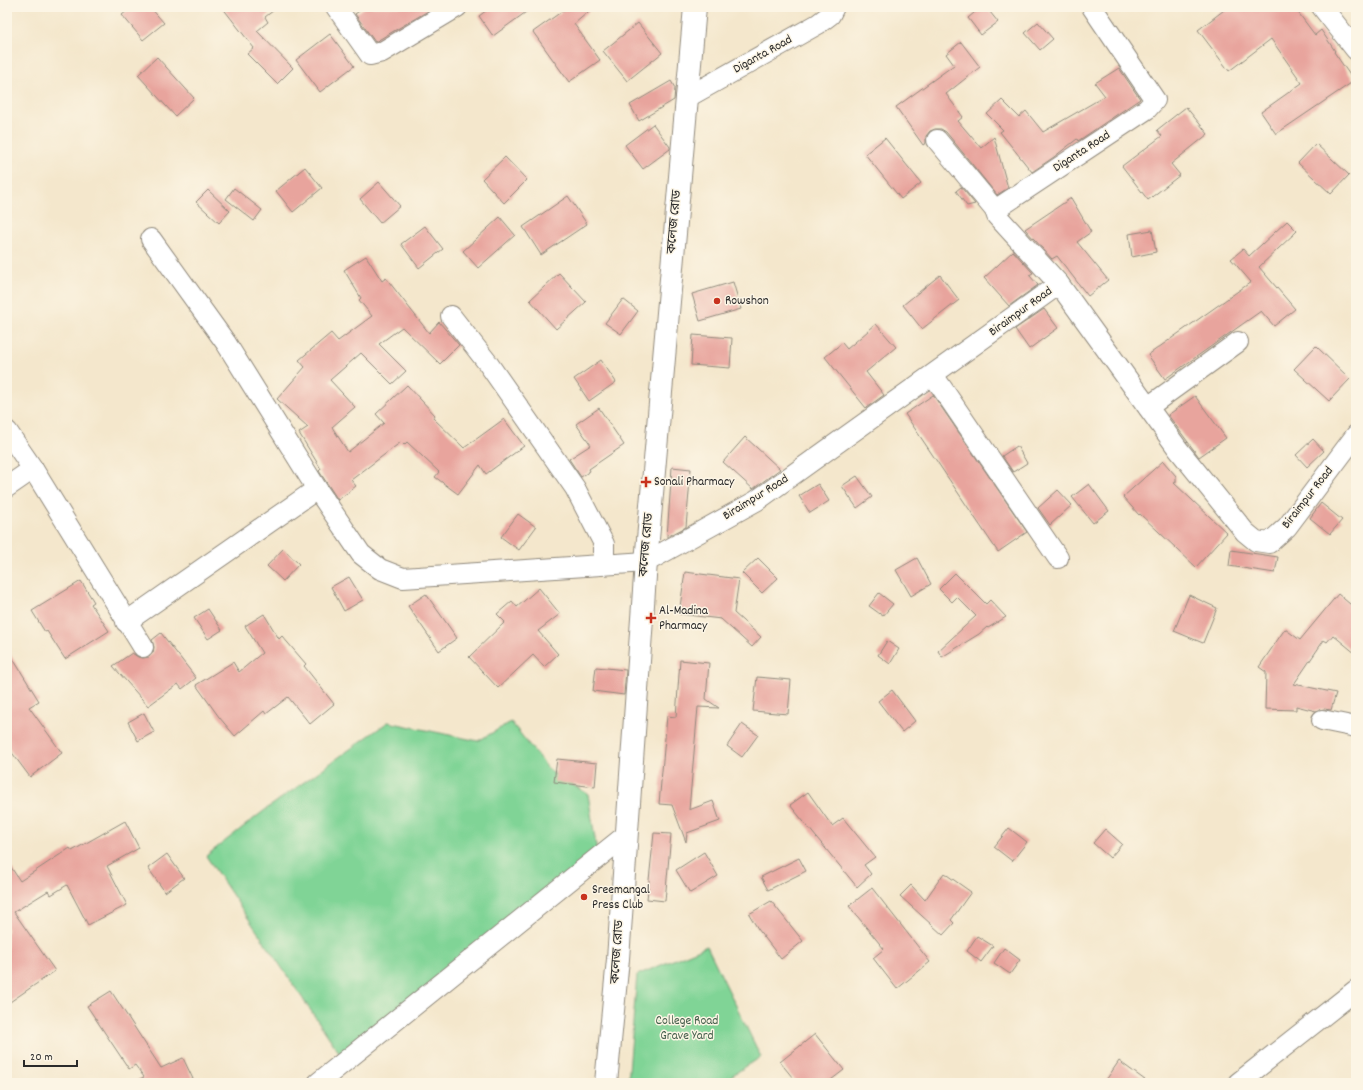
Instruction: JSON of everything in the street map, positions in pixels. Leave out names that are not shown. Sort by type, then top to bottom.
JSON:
[{"type":"main road","name":"কলেজ রোড","points":[[606,1083],[618,959],[646,562],[695,7]]},
{"type":"street","points":[[336,7],[370,55],[382,52],[457,7]]},
{"type":"street","name":"Diganta Road","points":[[686,98],[818,24],[830,15],[834,7]]},
{"type":"street","name":"Diganta Road","points":[[995,210],[1147,109],[1155,100],[1092,7]]},
{"type":"street","points":[[1322,7],[1356,50]]},
{"type":"street","points":[[937,140],[995,210],[997,216],[1059,284]]},
{"type":"street","points":[[151,239],[226,343],[317,489],[361,554],[380,569],[403,578],[646,562]]},
{"type":"street","name":"Biraimpur Road","points":[[646,562],[756,501],[1059,284],[1178,449],[1240,526],[1256,541],[1269,542],[1287,527],[1356,435]]},
{"type":"street","points":[[451,316],[487,362],[575,488],[604,544],[604,564]]},
{"type":"street","points":[[1148,407],[1238,342]]},
{"type":"street","points":[[933,375],[1058,558]]},
{"type":"street","points":[[7,431],[33,470],[126,622],[143,647]]},
{"type":"street","points":[[7,487],[33,470]]},
{"type":"street","points":[[126,622],[317,489]]},
{"type":"street","points":[[1322,720],[1356,727]]},
{"type":"street","points":[[318,1083],[626,835]]},
{"type":"street","points":[[1238,1083],[1356,990]]},
{"type":"green space","points":[[388,722],[478,741],[511,722],[550,771],[588,794],[598,858],[341,1055],[206,856],[265,810]]},
{"type":"green space","name":"College Road Grave Yard","points":[[707,946],[761,1057],[720,1083],[628,1083],[637,975]]},
{"type":"building","points":[[132,7],[150,7],[164,23],[143,40],[122,15]]},
{"type":"building","points":[[222,7],[278,7],[265,17],[268,22],[257,31],[293,68],[277,84],[247,54],[254,48]]},
{"type":"building","points":[[365,7],[435,7],[375,42],[355,14]]},
{"type":"building","points":[[491,7],[533,7],[493,36],[479,16]]},
{"type":"building","points":[[568,7],[594,7],[574,24],[600,60],[569,82],[533,32]]},
{"type":"building","points":[[981,7],[986,7],[998,22],[981,35],[968,18]]},
{"type":"building","points":[[1228,7],[1294,7],[1315,35],[1321,30],[1354,81],[1276,134],[1261,112],[1302,83],[1271,39],[1229,71],[1198,30]]},
{"type":"building","points":[[1038,22],[1053,39],[1040,50],[1025,33]]},
{"type":"building","points":[[638,23],[662,53],[627,81],[603,51]]},
{"type":"building","points":[[330,34],[354,66],[320,92],[296,60]]},
{"type":"building","points":[[961,42],[980,67],[946,94],[963,117],[958,121],[981,148],[994,137],[1008,188],[997,195],[946,132],[941,129],[930,131],[926,136],[926,143],[923,145],[896,107],[954,65],[946,54]]},
{"type":"building","points":[[157,57],[194,98],[175,116],[138,75]]},
{"type":"building","points":[[1119,68],[1140,99],[1078,141],[1077,139],[1032,172],[1000,132],[1003,130],[987,114],[1002,100],[1019,117],[1026,111],[1043,132],[1105,96],[1095,83]]},
{"type":"building","points":[[671,81],[675,88],[674,100],[639,121],[630,105]]},
{"type":"building","points":[[1186,107],[1208,134],[1171,164],[1180,175],[1148,200],[1122,166],[1162,136],[1157,130]]},
{"type":"building","points":[[653,124],[670,149],[643,169],[625,145]]},
{"type":"building","points":[[885,138],[921,183],[901,199],[865,154]]},
{"type":"building","points":[[1316,144],[1349,175],[1331,194],[1298,163]]},
{"type":"building","points":[[505,157],[527,180],[504,203],[482,179]]},
{"type":"building","points":[[305,167],[322,188],[293,212],[276,191]]},
{"type":"building","points":[[379,182],[400,206],[380,223],[360,199]]},
{"type":"building","points":[[961,187],[975,204],[967,206],[956,191]]},
{"type":"building","points":[[234,188],[262,210],[254,221],[226,199]]},
{"type":"building","points":[[208,190],[230,211],[219,223],[196,202]]},
{"type":"building","points":[[568,196],[587,224],[541,255],[523,227]]},
{"type":"building","points":[[1071,198],[1091,232],[1077,242],[1108,280],[1088,296],[1057,256],[1052,259],[1025,229]]},
{"type":"building","points":[[500,217],[515,235],[478,268],[463,251]]},
{"type":"building","points":[[1287,221],[1297,231],[1259,267],[1295,309],[1274,326],[1261,311],[1165,379],[1148,355],[1251,282],[1231,259],[1243,249],[1249,256]]},
{"type":"building","points":[[425,226],[443,249],[419,268],[401,244]]},
{"type":"building","points":[[1152,230],[1156,252],[1132,257],[1129,234]]},
{"type":"building","points":[[1013,251],[1033,273],[1029,275],[1038,285],[1009,306],[984,278]]},
{"type":"building","points":[[366,256],[382,281],[386,278],[429,333],[439,322],[459,345],[440,364],[402,327],[379,344],[406,371],[392,384],[361,353],[330,380],[355,407],[332,427],[348,452],[384,423],[376,414],[407,385],[435,415],[433,418],[464,448],[504,419],[524,446],[486,474],[480,465],[458,494],[435,477],[439,472],[407,442],[404,445],[401,442],[351,480],[356,486],[338,500],[319,471],[321,469],[299,433],[308,427],[277,399],[305,367],[299,360],[331,333],[338,341],[372,316],[359,300],[361,298],[344,270]]},
{"type":"building","points":[[559,273],[586,302],[556,329],[530,300]]},
{"type":"building","points":[[940,275],[959,300],[922,329],[903,305]]},
{"type":"building","name":"Rowshon","points":[[733,282],[741,309],[700,321],[692,294]]},
{"type":"building","points":[[623,299],[638,311],[621,334],[605,323]]},
{"type":"building","points":[[1044,309],[1058,328],[1029,349],[1015,329]]},
{"type":"building","points":[[876,324],[896,347],[866,372],[884,395],[866,408],[825,357],[842,343],[847,349]]},
{"type":"building","points":[[693,335],[732,338],[730,368],[691,365]]},
{"type":"building","points":[[1316,346],[1350,379],[1329,401],[1294,369]]},
{"type":"building","points":[[601,360],[616,382],[589,401],[574,379]]},
{"type":"building","points":[[933,395],[1027,532],[998,552],[905,414]]},
{"type":"building","points":[[1195,396],[1226,438],[1199,457],[1168,415]]},
{"type":"building","points":[[599,408],[624,445],[589,469],[590,471],[581,477],[569,459],[591,445],[576,424]]},
{"type":"building","points":[[745,437],[780,469],[753,489],[723,462]]},
{"type":"building","points":[[1313,439],[1324,451],[1307,467],[1296,455]]},
{"type":"building","points":[[1017,446],[1027,463],[1013,472],[1002,456]]},
{"type":"building","points":[[1163,461],[1176,476],[1176,482],[1174,483],[1227,533],[1196,567],[1140,514],[1139,515],[1123,497]]},
{"type":"building","points":[[672,467],[691,469],[686,527],[667,537]]},
{"type":"building","points":[[857,476],[872,497],[857,508],[842,486]]},
{"type":"building","points":[[818,484],[829,501],[810,513],[799,496]]},
{"type":"building","points":[[1089,484],[1109,511],[1093,523],[1072,497]]},
{"type":"building","points":[[1058,490],[1072,505],[1050,525],[1038,508]]},
{"type":"building","points":[[1321,503],[1342,520],[1330,534],[1310,518]]},
{"type":"building","points":[[518,514],[536,527],[519,550],[501,537]]},
{"type":"building","points":[[283,549],[299,564],[283,581],[267,566]]},
{"type":"building","points":[[1231,550],[1278,557],[1275,573],[1229,566]]},
{"type":"building","points":[[758,558],[778,578],[762,593],[742,573]]},
{"type":"building","points":[[917,558],[931,584],[911,596],[896,570]]},
{"type":"building","points":[[685,572],[739,579],[734,613],[761,637],[752,647],[721,619],[679,614]]},
{"type":"building","points":[[955,573],[986,604],[990,600],[1006,617],[988,628],[987,627],[979,634],[942,657],[938,651],[976,616],[957,597],[952,602],[939,589]]},
{"type":"building","points":[[349,577],[363,600],[344,611],[331,587]]},
{"type":"building","points":[[81,581],[94,602],[91,604],[109,631],[65,659],[32,611]]},
{"type":"building","points":[[539,588],[560,614],[538,631],[558,654],[544,667],[533,655],[498,688],[469,657],[505,622],[497,614],[512,601],[517,607]]},
{"type":"building","points":[[879,593],[893,604],[883,616],[869,606]]},
{"type":"building","points":[[426,594],[457,638],[439,651],[408,606]]},
{"type":"building","points":[[1338,594],[1356,609],[1356,654],[1333,635],[1327,642],[1324,640],[1294,684],[1336,693],[1331,710],[1324,709],[1316,711],[1296,706],[1296,710],[1265,709],[1266,672],[1259,667],[1285,629],[1300,640]]},
{"type":"building","points":[[1189,595],[1217,608],[1203,643],[1174,631]]},
{"type":"building","points":[[208,609],[222,630],[208,639],[194,618]]},
{"type":"building","points":[[264,614],[279,639],[282,636],[306,664],[304,666],[334,704],[310,724],[288,697],[266,714],[264,711],[235,736],[196,685],[233,662],[239,672],[262,653],[245,626]]},
{"type":"building","points":[[161,633],[196,678],[182,689],[178,684],[148,706],[113,666],[132,653],[138,657],[149,657],[153,653],[154,647],[152,640]]},
{"type":"building","points":[[887,641],[899,649],[890,664],[878,655]]},
{"type":"building","points":[[7,649],[39,701],[29,707],[62,753],[30,777],[7,746]]},
{"type":"building","points":[[680,660],[709,663],[706,699],[719,708],[698,707],[689,810],[713,801],[720,821],[687,833],[686,842],[672,805],[659,804],[667,716],[676,717]]},
{"type":"building","points":[[596,667],[626,670],[624,695],[593,691]]},
{"type":"building","points":[[757,677],[791,680],[788,714],[753,711]]},
{"type":"building","points":[[892,690],[915,721],[902,732],[878,701]]},
{"type":"building","points":[[144,713],[154,732],[138,741],[128,722]]},
{"type":"building","points":[[742,724],[758,735],[742,757],[727,746]]},
{"type":"building","points":[[557,759],[597,763],[595,787],[554,782]]},
{"type":"building","points":[[808,792],[832,826],[843,818],[875,857],[864,865],[871,874],[857,887],[790,805]]},
{"type":"building","points":[[125,821],[139,848],[107,866],[127,905],[88,925],[67,885],[51,895],[48,891],[14,912],[55,971],[7,1004],[7,861],[20,881],[70,848],[72,851]]},
{"type":"building","points":[[1009,828],[1027,842],[1012,861],[994,847]]},
{"type":"building","points":[[1105,829],[1122,844],[1110,858],[1093,843]]},
{"type":"building","points":[[654,833],[671,834],[665,901],[647,899]]},
{"type":"building","points":[[704,852],[718,876],[690,893],[676,870]]},
{"type":"building","points":[[167,854],[184,878],[165,892],[148,868]]},
{"type":"building","points":[[799,858],[806,871],[768,890],[761,877]]},
{"type":"building","points":[[944,873],[971,892],[951,920],[954,923],[943,935],[900,896],[911,885],[925,900]]},
{"type":"building","points":[[872,888],[930,962],[897,989],[873,958],[884,949],[849,906]]},
{"type":"building","points":[[771,901],[803,941],[781,959],[758,929],[749,914]]},
{"type":"building","points":[[977,936],[993,946],[981,962],[967,951]]},
{"type":"building","points":[[1004,948],[1020,960],[1010,974],[994,963]]},
{"type":"building","points":[[111,991],[161,1068],[183,1058],[193,1079],[185,1083],[131,1083],[144,1077],[135,1065],[129,1069],[87,1006]]},
{"type":"building","points":[[815,1034],[844,1070],[827,1083],[797,1083],[780,1062]]},
{"type":"building","points":[[1119,1061],[1149,1083],[1104,1083]]},
{"type":"place","name":"Rowshon","points":[[717,301]]},
{"type":"place","name":"Sonali Pharmacy","points":[[646,482]]},
{"type":"place","name":"Al-Madina Pharmacy","points":[[651,618]]},
{"type":"place","name":"Sreemangal Press Club","points":[[584,897]]}]
